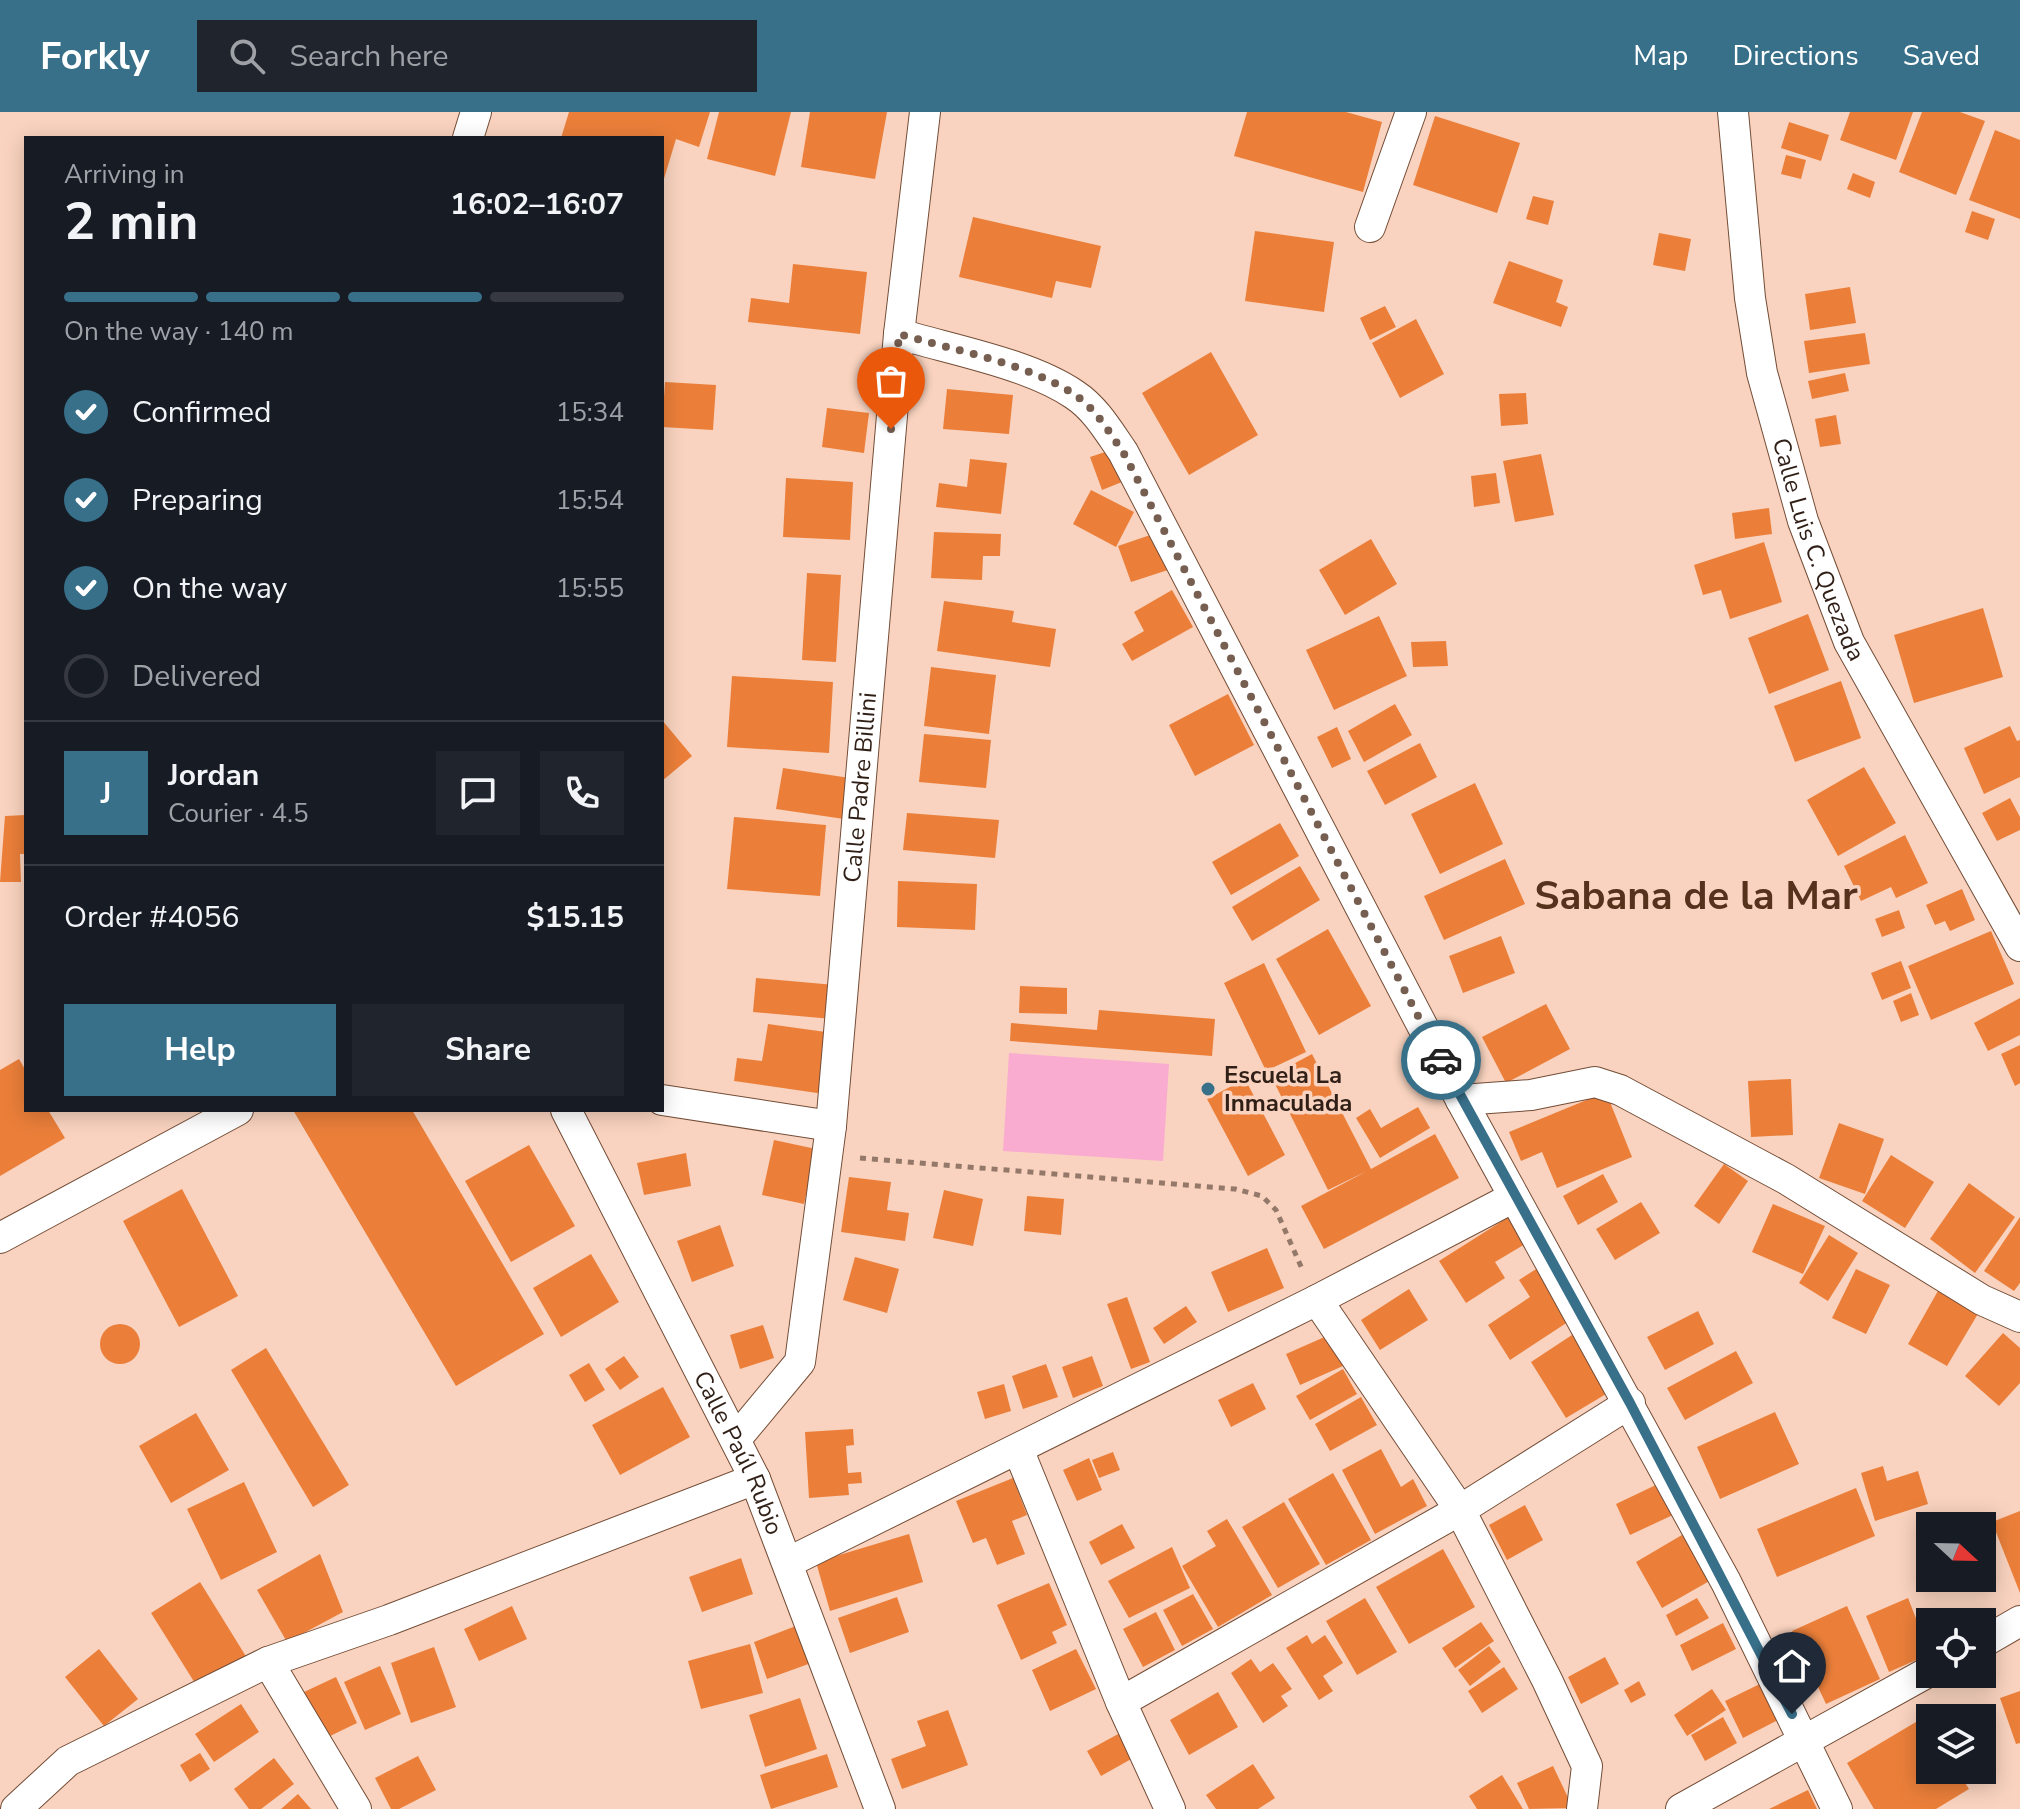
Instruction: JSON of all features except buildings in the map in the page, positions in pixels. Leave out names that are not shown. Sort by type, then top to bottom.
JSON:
[{"type":"street","points":[[469,136],[476,112]]},
{"type":"street","name":"Calle Padre Billini","points":[[736,1439],[800,1362],[829,1141],[899,334],[925,112]]},
{"type":"street","points":[[1370,227],[1411,112]]},
{"type":"street","name":"Calle Luis C. Quezada","points":[[1733,112],[1750,298],[1762,373],[1803,521],[1849,642],[2020,946]]},
{"type":"street","points":[[899,334],[1031,374],[1075,395],[1101,419],[1123,452],[1461,1100],[1630,1403],[1806,1741],[1837,1809]]},
{"type":"street","points":[[1461,1100],[1531,1095],[1595,1082],[1620,1090],[1786,1179],[1982,1300],[2020,1317]]},
{"type":"street","points":[[664,1100],[829,1141]]},
{"type":"street","points":[[0,1238],[234,1112]]},
{"type":"street","name":"Calle Paúl Rubio","points":[[567,1112],[666,1311],[755,1479],[880,1809]]},
{"type":"street","points":[[789,1562],[1317,1300],[1514,1197]]},
{"type":"street","points":[[1317,1300],[1460,1510],[1587,1766],[1582,1809]]},
{"type":"street","points":[[1121,1702],[1460,1510],[1630,1403]]},
{"type":"street","points":[[1018,1449],[1121,1702],[1170,1809]]},
{"type":"street","points":[[16,1809],[68,1761],[268,1662],[389,1620],[755,1479]]},
{"type":"street","points":[[1996,1635],[2020,1621]]},
{"type":"street","points":[[268,1662],[356,1809]]},
{"type":"street","points":[[1681,1809],[1916,1679]]},
{"type":"path","points":[[829,1141],[971,1170],[1203,1185],[1262,1196],[1276,1210],[1317,1300]]},
{"type":"shaded area","points":[[1009,1053],[1169,1064],[1163,1161],[1003,1151]]},
{"type":"way so far","points":[[891,429],[899,334],[1031,374],[1075,395],[1101,419],[1123,452],[1441,1060]]},
{"type":"place","name":"Escuela La Inmaculada","points":[[1208,1089]]},
{"type":"district","name":"Sabana de la Mar","points":[[1696,895]]},
{"type":"route","points":[[1441,1060],[1630,1403],[1726,1582],[1792,1714]]}]
